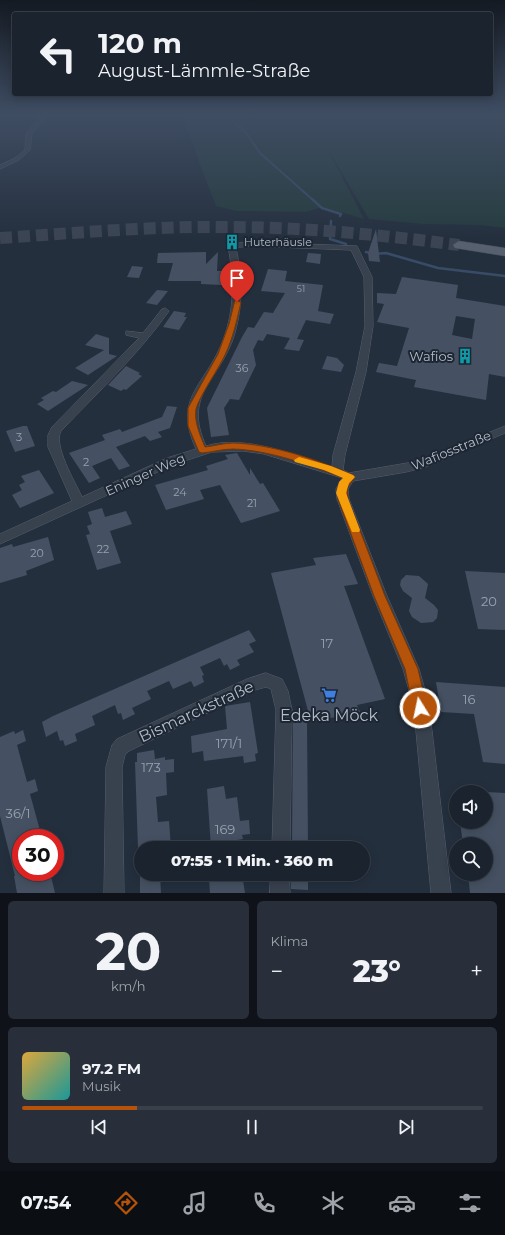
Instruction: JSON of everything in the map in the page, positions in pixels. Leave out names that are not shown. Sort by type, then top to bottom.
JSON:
[{"type":"main road","points":[[459,245],[505,252]]},
{"type":"street","points":[[0,167],[21,156]]},
{"type":"street","name":"Eninger Weg","points":[[0,539],[171,461],[202,450],[192,426],[192,408],[222,354],[233,324],[237,302],[238,282],[232,246],[250,244],[354,248],[368,277],[369,326],[364,355],[339,456],[344,474]]},
{"type":"street","points":[[79,503],[54,447],[53,435],[60,423],[110,375],[165,311]]},
{"type":"street","points":[[129,333],[145,336]]},
{"type":"street","name":"Wafiosstraße","points":[[344,474],[406,468],[422,464],[505,429]]},
{"type":"street","points":[[202,450],[232,446],[254,448],[344,474],[342,488],[343,499],[380,596],[411,669],[417,690],[424,731],[441,893]]},
{"type":"street","name":"Bismarckstraße","points":[[114,893],[114,767],[118,751],[123,745],[252,684],[266,680],[277,684],[284,710],[281,841]]},
{"type":"street","points":[[280,881],[280,893]]},
{"type":"green space","points":[[197,156],[331,156],[364,219],[323,207],[306,212],[236,211],[216,206]]},
{"type":"green space","points":[[332,156],[505,156],[505,228],[480,225],[422,224],[369,219]]},
{"type":"building","points":[[376,229],[380,262],[369,261],[368,253]]},
{"type":"building","points":[[206,252],[206,264],[218,252],[217,271],[225,271],[222,285],[201,284],[201,281],[168,281],[173,263],[157,263],[158,253]]},
{"type":"building","points":[[308,253],[321,254],[320,264],[306,262]]},
{"type":"building","points":[[132,266],[143,267],[139,278],[127,277]]},
{"type":"building","points":[[268,269],[287,271],[285,281],[323,285],[318,311],[334,314],[330,324],[306,320],[297,339],[304,340],[299,351],[284,349],[290,338],[267,334],[263,341],[258,340],[253,350],[256,365],[239,400],[230,399],[224,408],[229,435],[211,437],[207,408],[242,337],[248,327],[254,328],[264,312],[273,313],[285,293],[261,291]]},
{"type":"building","points":[[402,277],[458,285],[456,298],[505,306],[505,377],[489,374],[486,400],[414,387],[416,380],[376,372],[379,363],[397,366],[409,328],[377,322],[384,304],[377,303],[377,293],[396,294]],"holes":[[[456,316],[475,319],[472,339],[452,335]]]},
{"type":"building","points":[[157,290],[168,291],[157,305],[146,303]]},
{"type":"building","points":[[174,311],[186,313],[184,317],[187,317],[179,330],[163,327]]},
{"type":"building","points":[[96,334],[109,338],[109,354],[117,356],[88,375],[75,368],[104,350],[85,345]]},
{"type":"building","points":[[327,356],[337,358],[344,365],[341,372],[322,369]]},
{"type":"building","points":[[126,366],[140,373],[138,374],[142,376],[126,390],[124,389],[121,391],[108,385]]},
{"type":"building","points":[[72,381],[88,385],[48,411],[37,404],[44,400],[41,398],[53,391],[56,392]]},
{"type":"building","points":[[167,406],[177,407],[170,428],[158,432],[162,437],[150,441],[145,436],[116,447],[130,466],[119,470],[111,458],[92,466],[100,478],[89,483],[69,453],[105,440],[102,435],[120,429],[122,432],[162,417]]},
{"type":"building","points":[[27,426],[35,446],[15,452],[6,431]]},
{"type":"building","points":[[237,453],[250,475],[250,468],[260,484],[263,483],[280,511],[241,523],[220,485],[200,490],[204,499],[166,510],[155,485],[208,470],[206,466],[228,459],[225,455]]},
{"type":"building","points":[[39,470],[54,493],[20,508],[12,495],[22,490],[19,485],[25,482],[21,476]]},
{"type":"building","points":[[102,508],[105,517],[126,511],[132,524],[110,531],[121,563],[97,570],[86,535],[90,534],[87,526],[92,524],[88,512]]},
{"type":"building","points":[[48,537],[54,560],[26,571],[27,575],[0,583],[0,548],[12,544],[13,547]]},
{"type":"building","points":[[346,554],[358,584],[344,586],[385,699],[357,705],[360,712],[311,722],[271,573],[316,565],[313,558]]},
{"type":"building","points":[[465,571],[505,573],[505,630],[478,629]]},
{"type":"building","points":[[406,575],[419,576],[428,584],[425,598],[438,610],[437,618],[433,622],[421,623],[412,617],[409,611],[412,598],[403,591],[400,585],[401,580]]},
{"type":"building","points":[[249,630],[256,641],[249,644],[254,652],[237,660],[240,665],[230,670],[227,664],[224,666],[220,658],[200,667],[204,675],[202,676],[204,682],[194,687],[191,681],[173,689],[169,681],[147,691],[151,699],[132,708],[135,714],[123,720],[121,713],[118,714],[115,705],[92,716],[95,725],[75,734],[77,741],[65,746],[63,740],[60,741],[57,731],[46,737],[42,722],[53,716]]},
{"type":"building","points":[[436,682],[505,687],[505,764],[483,762],[474,714],[441,712]]},
{"type":"building","points":[[250,702],[258,753],[255,754],[256,761],[244,763],[243,756],[204,761],[203,751],[192,753],[191,736],[227,729],[225,706]]},
{"type":"building","points":[[293,719],[307,720],[308,841],[292,841]]},
{"type":"building","points":[[23,730],[26,741],[17,745],[27,782],[35,779],[38,791],[30,794],[40,829],[12,829],[12,864],[0,816],[0,737],[14,731],[15,734]]},
{"type":"building","points":[[154,750],[155,759],[165,757],[165,760],[174,759],[174,772],[166,773],[167,795],[156,797],[158,822],[169,821],[170,841],[138,841],[135,762],[137,762],[137,753]]},
{"type":"building","points":[[224,786],[226,799],[237,797],[240,821],[249,820],[250,834],[242,835],[243,839],[231,841],[211,841],[207,789]]},
{"type":"building","points":[[493,792],[505,793],[505,893],[470,893],[469,881],[493,881],[493,837],[462,837],[461,829],[493,829]]},
{"type":"building","points":[[15,881],[52,881],[55,893],[17,893]]},
{"type":"building","points":[[140,881],[160,881],[161,893],[140,893]]},
{"type":"building","points":[[209,881],[243,881],[245,893],[210,893]]},
{"type":"building","points":[[290,881],[308,881],[308,890],[291,889]]},
{"type":"waterway","points":[[263,156],[313,200]]},
{"type":"waterway","points":[[312,199],[322,208],[341,214],[340,216]]},
{"type":"waterway","points":[[331,221],[330,239],[346,244]]},
{"type":"waterway","points":[[366,252],[375,254],[386,253],[438,268],[505,276]]},
{"type":"tunnel","points":[[0,238],[142,229],[256,227],[343,232],[459,245]]},
{"type":"slow traffic","points":[[299,460],[337,471],[350,477],[344,482],[341,493],[355,530]]},
{"type":"place","name":"Huterhäusle","points":[[232,242]]},
{"type":"place","name":"Wafios","points":[[465,356]]},
{"type":"place","name":"Edeka Möck","points":[[329,695]]},
{"type":"route","points":[[237,302],[233,324],[222,354],[192,408],[191,418],[195,435],[202,450],[232,446],[265,450],[328,468],[350,477],[344,482],[341,493],[380,596],[411,669],[420,708]]}]
